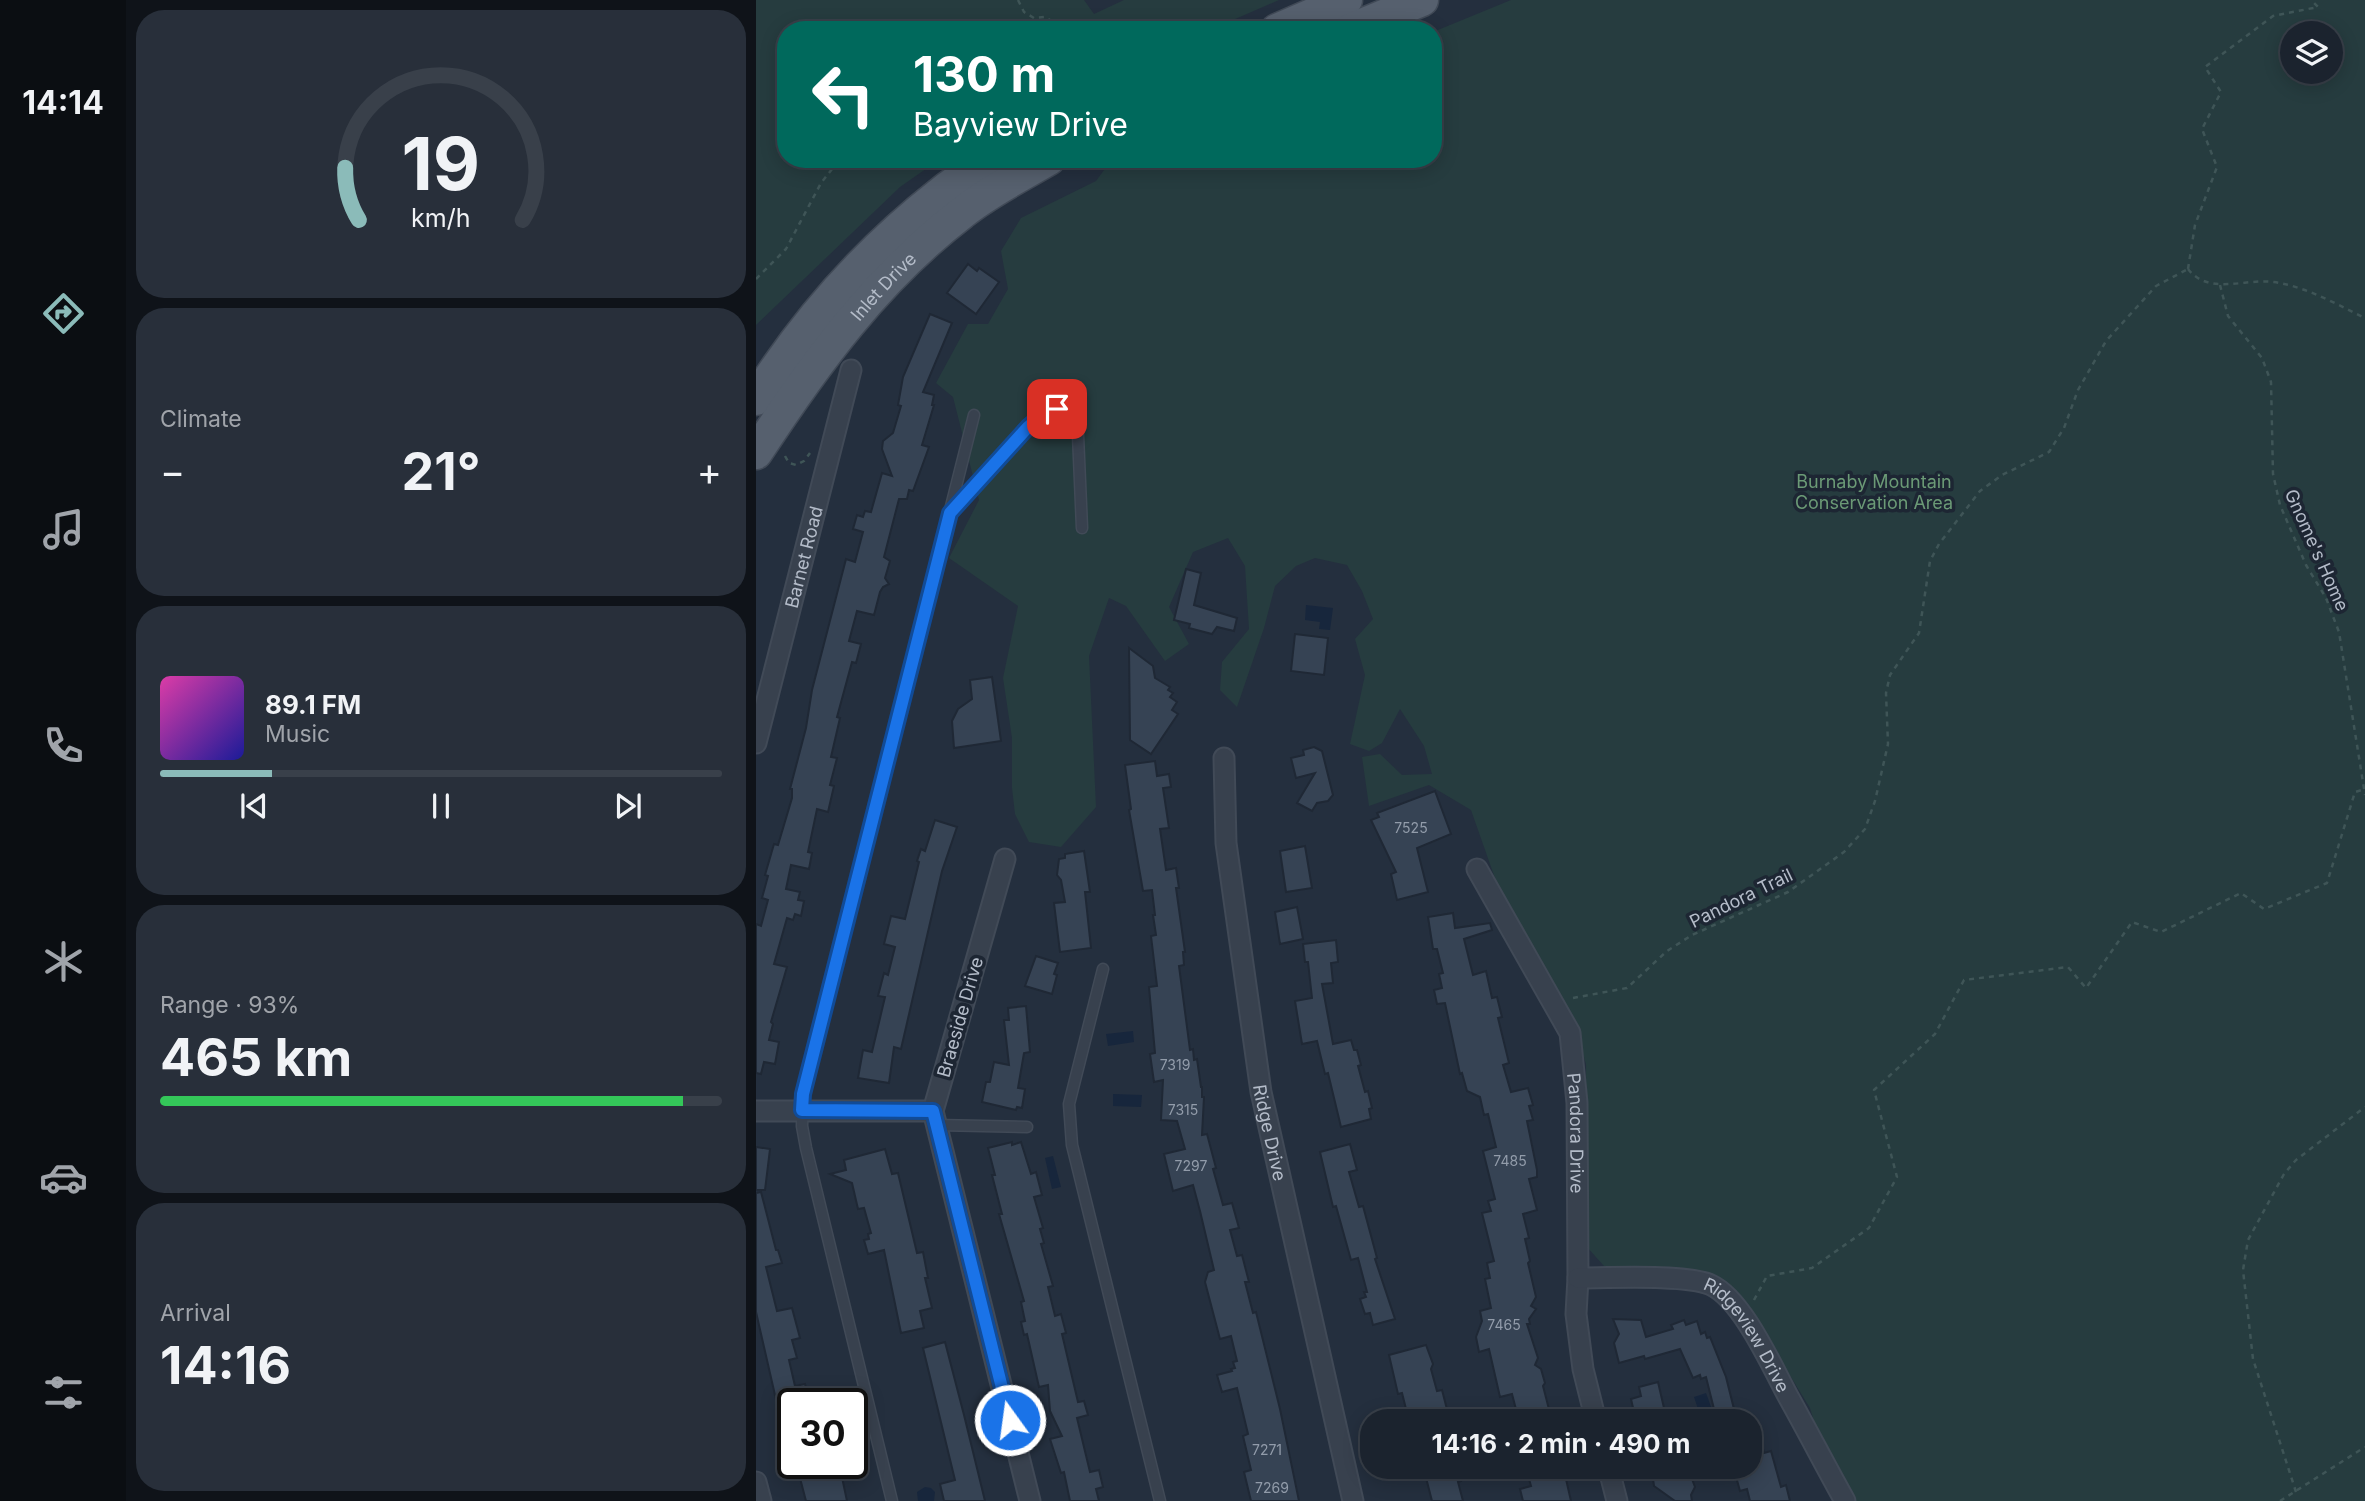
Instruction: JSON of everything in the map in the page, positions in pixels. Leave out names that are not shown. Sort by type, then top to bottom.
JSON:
[{"type":"main road","points":[[1298,21],[1346,0]]},
{"type":"main road","points":[[1372,21],[1423,0]]},
{"type":"main road","name":"Inlet Drive","points":[[756,453],[768,407],[800,337],[837,290],[889,237],[944,190],[977,168]]},
{"type":"main road","name":"Inlet Drive","points":[[768,407],[917,252],[963,212],[1034,168]]},
{"type":"street","name":"Barnet Road","points":[[756,743],[850,370]]},
{"type":"street","name":"Ridge Drive","points":[[1224,758],[1226,843],[1261,1092],[1353,1501]]},
{"type":"street","name":"Braeside Drive","points":[[1005,859],[934,1118],[1030,1501]]},
{"type":"street","name":"Pandora Drive","points":[[1477,869],[1570,1033],[1577,1103],[1576,1314],[1583,1369],[1594,1409]]},
{"type":"street","points":[[756,1111],[802,1110],[934,1118]]},
{"type":"street","name":"Ridgeview Drive","points":[[1578,1278],[1681,1279],[1711,1285],[1729,1299],[1744,1318],[1845,1501]]},
{"type":"street","points":[[1611,1479],[1617,1501]]},
{"type":"street","points":[[756,1482],[761,1501]]},
{"type":"lane","points":[[950,513],[1028,427],[1047,411],[1057,409],[1067,412],[1077,435],[1080,451],[1082,528]]},
{"type":"lane","points":[[892,1501],[806,1148],[802,1110],[805,1080],[974,415]]},
{"type":"lane","points":[[1104,969],[1069,1104],[1072,1145],[1160,1501]]},
{"type":"lane","points":[[934,1118],[1027,1127]]},
{"type":"path","points":[[1018,0],[1024,12],[1034,18],[1050,21]]},
{"type":"path","points":[[2311,0],[2318,7],[2273,16],[2205,67],[2221,92],[2202,129],[2217,167],[2195,225],[2188,268],[2196,279],[2220,285],[2272,282],[2303,289],[2365,318]]},
{"type":"path","points":[[756,279],[786,249],[821,183],[833,168]]},
{"type":"path","name":"Pandora Trail","points":[[1552,1002],[1627,988],[1667,951],[1692,935],[1788,892],[1844,852],[1864,829],[1875,801],[1888,744],[1886,693],[1890,675],[1919,633],[1930,561],[1939,544],[1980,491],[2002,475],[2049,452],[2064,428],[2078,390],[2106,341],[2156,286],[2188,268]]},
{"type":"path","name":"Gnome's Home","points":[[2220,285],[2228,316],[2262,358],[2271,382],[2273,474],[2280,505],[2306,565],[2326,598],[2339,632],[2365,795]]},
{"type":"path","points":[[768,407],[790,432],[785,457],[789,463],[796,465],[804,461],[814,447],[831,450]]},
{"type":"path","points":[[1744,1318],[1767,1276],[1812,1268],[1869,1228],[1897,1177],[1874,1090],[1936,1034],[1964,980],[2068,967],[2085,988],[2132,922],[2161,932],[2241,893],[2264,909],[2327,883],[2355,792],[2365,789]]},
{"type":"path","points":[[2296,1492],[2253,1359],[2243,1270],[2248,1240],[2284,1174],[2296,1160],[2365,1107]]},
{"type":"path","points":[[2280,1501],[2365,1447]]},
{"type":"green space","points":[[756,0],[1084,0],[1094,14],[1124,0],[1279,0],[1231,21],[777,21],[777,168],[927,168],[900,187],[756,325]]},
{"type":"green space","name":"Burnaby Mountain Conservation Area","points":[[1511,0],[2365,0],[2365,1501],[1856,1501],[1820,1441],[1810,1408],[1765,1335],[1704,1275],[1604,1266],[1587,1247],[1586,1064],[1570,1014],[1503,901],[1471,810],[1429,785],[1369,806],[1362,757],[1380,754],[1402,775],[1432,774],[1424,746],[1400,709],[1382,743],[1369,751],[1350,744],[1365,675],[1355,639],[1373,619],[1362,591],[1347,565],[1315,558],[1296,566],[1275,586],[1237,707],[1220,690],[1222,662],[1249,629],[1245,566],[1228,538],[1193,552],[1169,607],[1189,644],[1165,661],[1126,606],[1109,598],[1089,656],[1096,807],[1061,847],[1029,842],[1015,814],[1012,738],[1003,678],[1018,606],[949,558],[979,500],[953,397],[936,383],[968,324],[988,324],[1008,289],[1001,251],[1021,218],[1096,181],[1106,168],[1442,168],[1442,28]]},
{"type":"water","points":[[1306,605],[1333,608],[1330,630],[1319,629],[1320,622],[1305,620]]},
{"type":"water","points":[[1133,1031],[1134,1042],[1108,1046],[1106,1034]]},
{"type":"water","points":[[1113,1094],[1142,1095],[1141,1107],[1113,1106]]},
{"type":"water","points":[[1053,1156],[1061,1187],[1052,1189],[1045,1158]]},
{"type":"water","points":[[1706,1393],[1712,1409],[1698,1409],[1694,1397]]},
{"type":"water","points":[[925,1487],[935,1492],[934,1501],[918,1501],[917,1492]]},
{"type":"building","points":[[968,264],[999,282],[976,314],[947,293]]},
{"type":"building","points":[[930,314],[952,323],[923,392],[934,395],[934,405],[922,445],[929,447],[913,491],[909,490],[907,499],[899,499],[884,557],[890,561],[885,578],[889,584],[880,592],[874,615],[857,611],[849,641],[861,644],[856,663],[852,662],[837,717],[840,718],[831,757],[837,758],[830,785],[834,786],[828,812],[817,809],[808,852],[812,853],[809,869],[791,865],[786,889],[800,892],[798,900],[804,901],[801,916],[795,914],[793,920],[787,918],[774,964],[787,967],[771,1022],[773,1024],[769,1040],[779,1042],[775,1064],[764,1062],[761,1074],[756,1073],[756,924],[761,926],[768,900],[762,898],[768,876],[765,875],[774,844],[778,845],[792,798],[790,789],[806,728],[812,690],[846,559],[855,562],[863,532],[853,529],[857,515],[863,517],[865,511],[871,512],[882,473],[892,476],[882,449],[883,441],[893,433],[901,406],[898,405],[903,377]]},
{"type":"building","points":[[1186,569],[1201,573],[1194,605],[1237,618],[1234,631],[1217,627],[1212,634],[1189,628],[1190,624],[1174,620]]},
{"type":"building","points":[[1295,634],[1328,638],[1324,675],[1291,671]]},
{"type":"building","points":[[1129,648],[1153,666],[1155,678],[1170,687],[1168,690],[1173,693],[1170,697],[1177,702],[1172,710],[1178,714],[1151,754],[1130,740]]},
{"type":"building","points":[[992,677],[1001,741],[954,748],[952,721],[958,709],[972,699],[970,680]]},
{"type":"building","points":[[1314,747],[1322,751],[1333,795],[1328,801],[1317,803],[1312,811],[1297,803],[1315,773],[1296,778],[1291,758],[1304,755],[1303,750]]},
{"type":"building","points":[[1155,761],[1157,776],[1169,774],[1171,787],[1163,788],[1169,828],[1160,829],[1166,870],[1176,868],[1179,888],[1176,888],[1185,952],[1184,965],[1179,966],[1190,1050],[1193,1049],[1194,1060],[1197,1059],[1204,1097],[1202,1135],[1207,1134],[1223,1205],[1232,1203],[1239,1228],[1230,1230],[1237,1256],[1242,1255],[1249,1282],[1245,1282],[1253,1313],[1256,1312],[1280,1409],[1299,1501],[1251,1501],[1244,1472],[1251,1470],[1243,1436],[1248,1434],[1237,1388],[1222,1392],[1217,1375],[1232,1371],[1231,1369],[1235,1368],[1233,1362],[1237,1361],[1231,1336],[1220,1339],[1205,1282],[1208,1272],[1214,1270],[1200,1211],[1193,1185],[1173,1191],[1164,1154],[1185,1149],[1177,1121],[1161,1120],[1163,1080],[1154,1082],[1150,1054],[1155,1053],[1149,987],[1157,986],[1151,936],[1156,935],[1155,915],[1152,890],[1143,891],[1129,810],[1125,765]]},
{"type":"building","points":[[1435,791],[1451,834],[1417,848],[1428,892],[1397,900],[1391,874],[1396,872],[1371,820],[1379,817],[1377,813]]},
{"type":"building","points":[[935,820],[957,827],[942,871],[901,1049],[894,1047],[889,1083],[858,1078],[863,1050],[872,1052],[885,997],[878,996],[884,973],[888,975],[895,947],[884,944],[891,916],[905,919],[919,862],[917,861],[921,849],[925,851]]},
{"type":"building","points":[[1305,846],[1312,888],[1286,892],[1280,851]]},
{"type":"building","points":[[1084,851],[1090,892],[1085,892],[1091,948],[1060,952],[1054,903],[1065,902],[1061,880],[1057,875],[1059,859],[1065,858],[1065,854]]},
{"type":"building","points":[[1297,907],[1303,939],[1280,944],[1275,912]]},
{"type":"building","points":[[1453,913],[1455,928],[1490,923],[1492,930],[1464,939],[1473,975],[1486,971],[1492,998],[1497,997],[1502,1017],[1498,1018],[1509,1063],[1503,1065],[1511,1092],[1528,1088],[1533,1105],[1529,1106],[1533,1120],[1527,1121],[1537,1177],[1529,1179],[1537,1210],[1523,1214],[1529,1238],[1525,1239],[1530,1261],[1528,1263],[1536,1297],[1531,1306],[1536,1309],[1529,1319],[1530,1324],[1527,1324],[1538,1358],[1535,1365],[1541,1369],[1545,1383],[1543,1386],[1549,1409],[1516,1409],[1512,1394],[1500,1397],[1489,1349],[1479,1352],[1476,1337],[1482,1321],[1480,1311],[1491,1308],[1485,1279],[1490,1278],[1487,1263],[1494,1261],[1482,1213],[1491,1211],[1488,1201],[1495,1199],[1483,1151],[1496,1147],[1488,1114],[1484,1115],[1480,1097],[1467,1091],[1462,1073],[1460,1074],[1445,1003],[1437,1004],[1434,990],[1442,988],[1439,974],[1443,973],[1437,949],[1433,949],[1428,917]]},
{"type":"building","points":[[1336,940],[1338,962],[1331,963],[1333,983],[1322,984],[1333,1044],[1351,1040],[1354,1050],[1357,1050],[1361,1065],[1358,1066],[1372,1108],[1369,1109],[1371,1119],[1341,1127],[1317,1041],[1302,1044],[1295,1001],[1312,998],[1303,944]]},
{"type":"building","points":[[1036,956],[1058,963],[1052,994],[1025,986]]},
{"type":"building","points":[[1026,1006],[1030,1052],[1024,1053],[1018,1088],[1025,1089],[1022,1108],[1017,1107],[1016,1110],[982,1102],[994,1062],[1009,1065],[1004,1020],[1009,1020],[1008,1008]]},
{"type":"building","points":[[1012,1142],[1012,1145],[1021,1142],[1031,1174],[1036,1172],[1042,1195],[1034,1197],[1043,1228],[1040,1229],[1044,1243],[1041,1244],[1053,1286],[1048,1287],[1055,1316],[1061,1314],[1066,1333],[1062,1334],[1078,1402],[1084,1401],[1088,1415],[1077,1418],[1090,1472],[1099,1470],[1103,1487],[1096,1489],[1099,1501],[1070,1501],[1064,1472],[1061,1473],[1050,1439],[1062,1436],[1050,1411],[1048,1385],[1039,1387],[1027,1334],[1024,1335],[1021,1322],[1025,1321],[1021,1302],[1024,1301],[999,1214],[1002,1214],[988,1148]]},
{"type":"building","points":[[1350,1144],[1357,1170],[1349,1172],[1359,1207],[1363,1206],[1377,1258],[1375,1259],[1395,1319],[1373,1325],[1370,1313],[1365,1314],[1360,1299],[1366,1297],[1364,1292],[1367,1292],[1358,1258],[1351,1260],[1336,1206],[1333,1207],[1320,1152]]},
{"type":"building","points":[[756,1147],[770,1149],[765,1190],[756,1190]]},
{"type":"building","points":[[885,1149],[892,1174],[898,1173],[917,1253],[923,1252],[928,1278],[925,1278],[932,1308],[920,1311],[924,1328],[901,1333],[884,1250],[868,1254],[864,1240],[869,1239],[868,1234],[871,1233],[864,1208],[858,1209],[852,1183],[830,1174],[846,1170],[844,1160]]},
{"type":"building","points":[[761,1192],[782,1263],[766,1267],[777,1311],[792,1308],[800,1338],[792,1340],[797,1358],[789,1360],[795,1386],[805,1384],[806,1388],[777,1388],[777,1404],[756,1312],[756,1193]]},
{"type":"building","points":[[1613,1319],[1641,1320],[1646,1337],[1673,1329],[1671,1325],[1684,1320],[1686,1325],[1697,1321],[1701,1334],[1705,1332],[1707,1338],[1710,1337],[1726,1377],[1734,1409],[1714,1409],[1706,1377],[1701,1379],[1700,1375],[1693,1378],[1680,1349],[1619,1363],[1614,1343],[1619,1334]]},
{"type":"building","points":[[945,1342],[985,1501],[944,1501],[940,1484],[955,1480],[923,1348]]},
{"type":"building","points":[[1426,1345],[1433,1364],[1431,1369],[1437,1391],[1442,1390],[1447,1409],[1406,1409],[1402,1393],[1398,1394],[1389,1355]]},
{"type":"building","points":[[1658,1382],[1664,1409],[1633,1409],[1631,1399],[1641,1396],[1639,1387]]},
{"type":"building","points":[[1762,1445],[1764,1453],[1771,1451],[1781,1487],[1786,1485],[1790,1501],[1750,1501],[1747,1489],[1740,1491],[1737,1479],[1762,1479]]},
{"type":"building","points":[[800,1479],[842,1479],[847,1501],[806,1501]]},
{"type":"building","points":[[1426,1479],[1460,1479],[1458,1482],[1463,1501],[1432,1501]]},
{"type":"building","points":[[1529,1479],[1566,1479],[1571,1501],[1523,1501],[1520,1489],[1531,1486]]},
{"type":"building","points":[[1653,1479],[1692,1479],[1695,1487],[1691,1495],[1692,1501],[1675,1501],[1654,1486]]},
{"type":"route","points":[[1010,1420],[933,1111],[802,1110],[805,1080],[950,513],[1037,417],[1057,409]]}]
